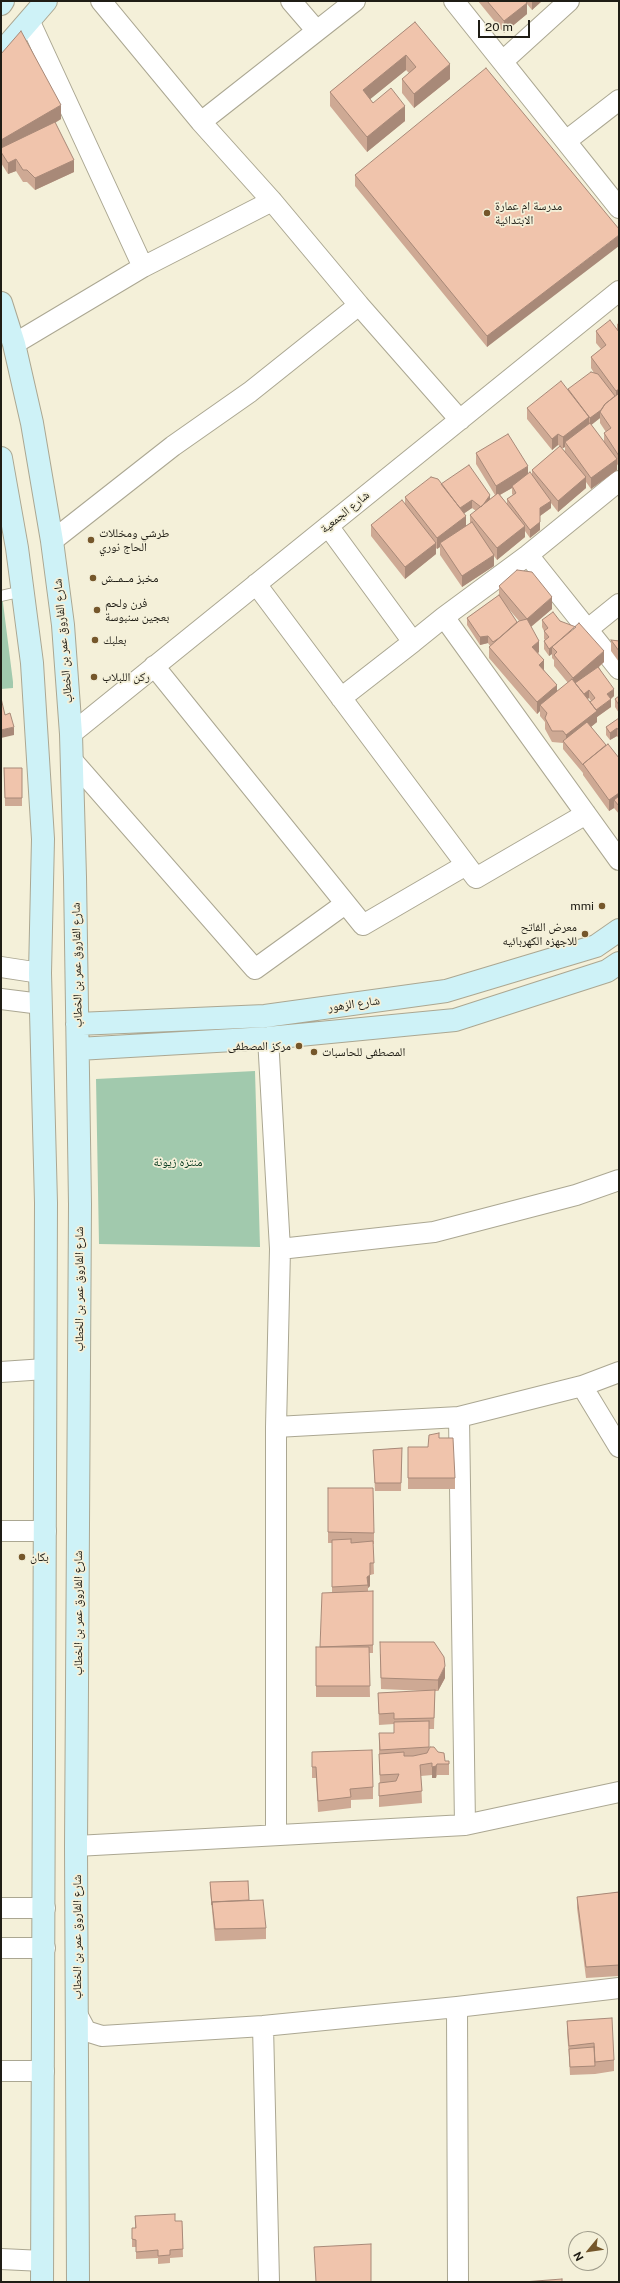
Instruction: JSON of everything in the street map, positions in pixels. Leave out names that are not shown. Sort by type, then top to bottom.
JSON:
[{"type":"main road","points":[[1,53],[46,1]]},
{"type":"main road","name":"شارع الفاروق عمر بن الخطاب","points":[[1,303],[14,344],[32,422],[52,541],[63,625],[71,734],[80,1204],[76,1846],[78,2016],[78,2282]]},
{"type":"main road","points":[[1,458],[23,591],[32,663],[42,824],[40,973],[46,1203],[45,2013],[42,2282]]},
{"type":"main road","name":"شارع الزهور","points":[[77,1024],[265,1016],[446,991],[596,946],[619,930]]},
{"type":"main road","name":"شارع الزهور","points":[[78,1049],[268,1038],[455,1020],[607,971],[619,963]]},
{"type":"main road","points":[[446,991],[455,1020]]},
{"type":"main road","points":[[45,2013],[78,2016]]},
{"type":"street","points":[[101,1],[201,122],[272,201],[359,305],[460,420]]},
{"type":"street","points":[[290,1],[316,30]]},
{"type":"street","points":[[201,122],[354,1]]},
{"type":"street","points":[[454,1],[503,60],[619,208]]},
{"type":"street","points":[[503,60],[569,1]]},
{"type":"street","points":[[29,20],[143,266]]},
{"type":"street","points":[[566,141],[619,100]]},
{"type":"street","points":[[14,344],[143,266],[272,201]]},
{"type":"street","name":"شارع الجمعية","points":[[71,734],[619,291]]},
{"type":"street","points":[[52,541],[172,446],[250,392],[359,305]]},
{"type":"street","points":[[341,698],[444,617],[528,555],[619,481]]},
{"type":"street","points":[[328,526],[413,642]]},
{"type":"street","points":[[528,555],[619,669]]},
{"type":"street","points":[[256,584],[476,878],[586,814]]},
{"type":"street","points":[[588,629],[619,604]]},
{"type":"street","points":[[444,617],[619,860]]},
{"type":"street","points":[[154,666],[363,925],[466,865]]},
{"type":"street","points":[[72,760],[255,969],[345,904]]},
{"type":"street","points":[[1,967],[40,973]]},
{"type":"street","points":[[1,999],[41,1004]]},
{"type":"street","points":[[268,1038],[280,1248],[276,1427],[276,1835]]},
{"type":"street","points":[[280,1248],[434,1232],[576,1195],[619,1180]]},
{"type":"street","points":[[1,1372],[45,1368]]},
{"type":"street","points":[[276,1427],[459,1417],[582,1386],[619,1372]]},
{"type":"street","points":[[582,1386],[619,1446]]},
{"type":"street","points":[[459,1417],[465,1825]]},
{"type":"street","points":[[1,1531],[46,1531]]},
{"type":"street","points":[[76,1846],[465,1825],[619,1792]]},
{"type":"street","points":[[1,1908],[45,1908]]},
{"type":"street","points":[[1,1948],[45,1948]]},
{"type":"street","points":[[78,2016],[86,2031],[102,2036],[263,2026],[457,2007],[619,1988]]},
{"type":"street","points":[[457,2007],[458,2282]]},
{"type":"street","points":[[263,2026],[269,2282]]},
{"type":"street","points":[[1,2070],[44,2071]]},
{"type":"street","points":[[1,2260],[43,2261]]},
{"type":"lane","points":[[1,596],[23,591]]},
{"type":"green space","points":[[1,587],[13,688],[1,689]]},
{"type":"green space","name":"منتزه زيونة","points":[[255,1071],[260,1247],[99,1244],[96,1079]]},
{"type":"building","points":[[487,1],[526,1],[527,3],[504,21]]},
{"type":"building","points":[[415,22],[450,64],[414,94],[402,79],[416,67],[406,55],[363,90],[373,103],[391,88],[405,106],[367,137],[330,92]]},
{"type":"building","points":[[21,31],[61,105],[1,140],[1,54]]},
{"type":"building","name":"مدرسة ام عمارة الابتدائية","points":[[486,68],[619,229],[619,235],[487,336],[355,175]]},
{"type":"building","points":[[55,122],[74,160],[35,178],[27,170],[23,170],[16,159],[8,163],[1,152],[1,148]]},
{"type":"building","points":[[610,320],[619,332],[619,389],[616,391],[591,357],[606,345],[596,331]]},
{"type":"building","points":[[591,372],[598,374],[615,396],[605,404],[601,410],[590,418],[568,389]]},
{"type":"building","points":[[561,381],[589,417],[563,437],[558,434],[552,439],[527,408]]},
{"type":"building","points":[[618,394],[619,456],[604,433],[611,428],[600,412],[605,404]]},
{"type":"building","points":[[590,423],[617,459],[591,478],[565,442]]},
{"type":"building","points":[[508,434],[528,466],[496,486],[476,453]]},
{"type":"building","points":[[560,446],[586,477],[558,501],[532,470]]},
{"type":"building","points":[[469,465],[490,495],[481,507],[472,500],[460,508],[441,484]]},
{"type":"building","points":[[530,472],[551,501],[540,508],[540,522],[530,530],[507,499],[516,493],[512,486]]},
{"type":"building","points":[[431,477],[438,479],[466,516],[437,538],[405,497]]},
{"type":"building","points":[[498,493],[525,526],[497,548],[470,515]]},
{"type":"building","points":[[402,500],[436,543],[405,567],[371,525]]},
{"type":"building","points":[[472,522],[494,555],[462,576],[440,543]]},
{"type":"building","points":[[517,570],[532,572],[552,597],[527,619],[499,586]]},
{"type":"building","points":[[499,595],[517,622],[493,642],[488,636],[480,637],[467,618]]},
{"type":"building","points":[[553,612],[560,621],[576,627],[549,649],[544,641],[549,637],[544,631],[548,628],[542,620]]},
{"type":"building","points":[[527,619],[539,641],[532,647],[544,660],[539,665],[557,685],[537,702],[489,647],[519,621]]},
{"type":"building","points":[[579,623],[604,651],[573,678],[554,655],[557,652],[552,647]]},
{"type":"building","points":[[611,640],[619,641],[619,651]]},
{"type":"building","points":[[598,667],[614,689],[607,694],[611,699],[596,710],[590,702],[595,698],[589,690],[584,694],[575,683]]},
{"type":"building","points":[[572,679],[597,711],[566,735],[563,731],[552,731],[545,718],[547,713],[540,705]]},
{"type":"building","points":[[619,696],[619,705],[615,699]]},
{"type":"building","points":[[1,698],[5,715],[10,713],[14,727],[1,730]]},
{"type":"building","points":[[619,718],[619,731],[617,728],[610,733],[606,727]]},
{"type":"building","points":[[587,722],[606,745],[583,765],[563,741]]},
{"type":"building","points":[[608,744],[619,758],[619,793],[609,800],[583,764]]},
{"type":"building","points":[[4,768],[22,768],[22,798],[5,798]]},
{"type":"building","points":[[619,796],[619,806],[614,800]]},
{"type":"building","points":[[439,1433],[439,1438],[453,1438],[455,1478],[408,1478],[408,1447],[428,1447],[429,1435]]},
{"type":"building","points":[[402,1448],[401,1483],[375,1483],[373,1450]]},
{"type":"building","points":[[328,1488],[373,1488],[374,1533],[328,1532]]},
{"type":"building","points":[[351,1539],[351,1543],[373,1541],[374,1563],[370,1563],[370,1575],[367,1577],[368,1585],[332,1587],[332,1540]]},
{"type":"building","points":[[373,1591],[373,1645],[320,1647],[322,1593]]},
{"type":"building","points":[[380,1642],[434,1642],[444,1657],[445,1666],[438,1680],[381,1678]]},
{"type":"building","points":[[316,1647],[369,1647],[370,1686],[316,1686]]},
{"type":"building","points":[[435,1690],[434,1718],[394,1719],[394,1713],[379,1714],[378,1693]]},
{"type":"building","points":[[429,1721],[429,1747],[380,1750],[379,1733],[394,1733],[394,1722]]},
{"type":"building","points":[[430,1747],[434,1747],[438,1752],[444,1753],[445,1761],[449,1761],[449,1764],[437,1764],[436,1766],[432,1767],[432,1763],[420,1765],[422,1791],[379,1796],[379,1783],[396,1781],[399,1774],[380,1775],[379,1754],[404,1752],[404,1756],[413,1756],[427,1753]]},
{"type":"building","points":[[372,1750],[373,1787],[350,1789],[351,1797],[318,1801],[316,1767],[312,1767],[312,1752]]},
{"type":"building","points":[[248,1881],[249,1900],[212,1902],[212,1905],[210,1882]]},
{"type":"building","points":[[619,1892],[619,1965],[586,1967],[577,1897]]},
{"type":"building","points":[[263,1900],[266,1928],[215,1929],[212,1902]]},
{"type":"building","points":[[612,2018],[614,2060],[595,2062],[594,2043],[569,2046],[567,2021]]},
{"type":"building","points":[[594,2047],[595,2066],[570,2067],[569,2049]]},
{"type":"building","points":[[175,2214],[175,2221],[182,2221],[183,2249],[170,2250],[170,2255],[158,2256],[158,2250],[136,2252],[136,2240],[132,2239],[132,2228],[136,2228],[135,2216]]},
{"type":"building","points":[[371,2244],[371,2282],[316,2282],[314,2247]]},
{"type":"building","points":[[562,2279],[562,2282],[523,2282]]},
{"type":"place","name":"مدرسة ام عمارة الابتدائية","points":[[487,213]]},
{"type":"place","name":"طرشي ومخللات الحاج نوري","points":[[91,540]]},
{"type":"place","name":"مخبز مــمــش","points":[[93,578]]},
{"type":"place","name":"فرن ولحم بعجين سنبوسة","points":[[97,610]]},
{"type":"place","name":"بعلبك","points":[[95,640]]},
{"type":"place","name":"ركن اللبلاب","points":[[94,677]]},
{"type":"place","name":"mmi","points":[[602,906]]},
{"type":"place","name":"معرض الفاتح للاجهزه الكهربائيه","points":[[585,934]]},
{"type":"place","name":"مركز المصطفى","points":[[299,1046]]},
{"type":"place","name":"المصطفى للحاسبات","points":[[314,1052]]},
{"type":"place","name":"بكان","points":[[22,1557]]}]
